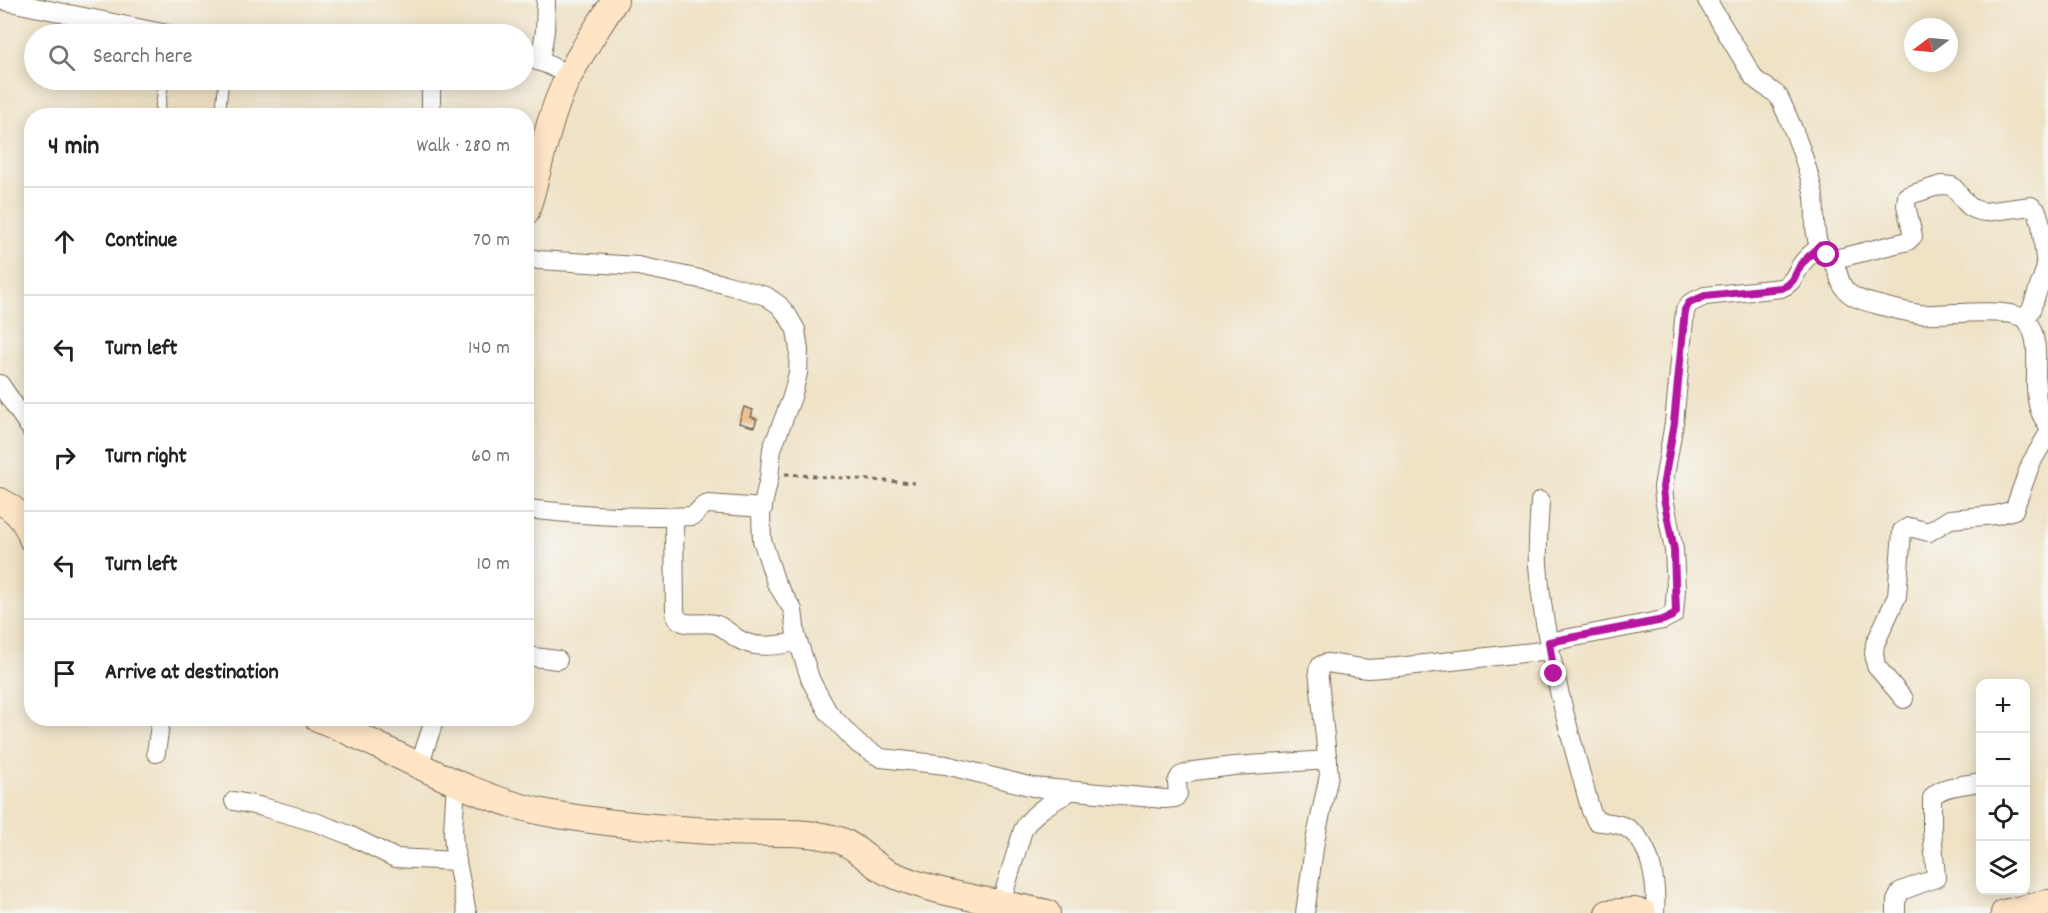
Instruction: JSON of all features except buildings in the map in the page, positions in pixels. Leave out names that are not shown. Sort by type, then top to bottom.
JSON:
[{"type":"street","points":[[0,0],[118,24]]},
{"type":"street","points":[[534,180],[551,121],[546,65],[546,0]]},
{"type":"street","points":[[546,65],[615,0]]},
{"type":"street","points":[[1707,0],[1754,78],[1761,85],[1775,92],[1783,105],[1804,160],[1813,192],[1816,236],[1825,253],[1834,263],[1843,286],[1860,300],[1893,309],[1921,314],[2001,313],[2025,319],[2032,327],[2037,341],[2039,407],[2043,419],[2048,424]]},
{"type":"street","points":[[431,90],[431,108]]},
{"type":"street","points":[[1305,913],[1315,841],[1328,784],[1328,760],[1318,670],[1323,663],[1368,669],[1398,667],[1550,646],[1663,620],[1674,614],[1676,589],[1674,550],[1663,487],[1674,423],[1685,310],[1689,303],[1705,296],[1781,288],[1793,280],[1801,264],[1825,253],[1908,241],[1912,236],[1906,205],[1907,196],[1941,185],[1952,186],[1968,207],[1978,211],[2031,206],[2037,211],[2041,224],[2046,267],[2031,310],[2025,319]]},
{"type":"street","points":[[534,259],[638,266],[665,271],[753,291],[779,305],[789,316],[796,330],[799,350],[798,373],[792,397],[775,436],[760,525],[766,557],[776,583],[793,610],[798,642],[811,681],[828,712],[843,730],[870,753],[888,759],[946,765],[1033,788],[1171,799],[1178,794],[1180,776],[1192,771],[1328,760]]},
{"type":"street","points":[[0,384],[24,419]]},
{"type":"street","points":[[1904,699],[1880,672],[1874,659],[1875,644],[1897,596],[1902,531],[1909,527],[1929,532],[1950,519],[2003,514],[2014,510],[2031,463],[2048,434]]},
{"type":"street","points":[[0,501],[9,506],[24,522]]},
{"type":"street","points":[[1540,501],[1538,564],[1554,674],[1593,818],[1599,822],[1621,825],[1640,841],[1653,869],[1655,913]]},
{"type":"street","points":[[534,510],[614,516],[674,517],[693,516],[703,506],[710,504],[763,508]]},
{"type":"street","points":[[674,517],[675,614],[679,620],[686,623],[714,624],[744,642],[760,646],[798,642]]},
{"type":"street","points":[[534,657],[558,660]]},
{"type":"street","points":[[156,753],[160,726]]},
{"type":"street","points":[[351,726],[419,766],[518,806],[621,824],[727,832],[805,834],[833,838],[854,847],[878,867],[890,873],[940,890],[1047,913]]},
{"type":"street","points":[[419,766],[432,726]]},
{"type":"street","points":[[456,782],[453,832],[467,913]]},
{"type":"street","points":[[1896,913],[1896,901],[1901,891],[1936,878],[1932,798],[1942,790],[1976,783]]},
{"type":"street","points":[[1001,902],[1027,822],[1071,791]]},
{"type":"street","points":[[234,801],[318,823],[349,835],[395,858],[457,861]]},
{"type":"street","points":[[2004,913],[2048,903]]},
{"type":"street","points":[[1608,913],[1634,911],[1641,913]]},
{"type":"lane","points":[[160,108],[163,90]]},
{"type":"lane","points":[[221,108],[223,90]]},
{"type":"path","points":[[770,473],[915,483]]},
{"type":"route","points":[[1554,674],[1549,642],[1663,620],[1676,612],[1674,550],[1663,487],[1674,423],[1683,319],[1689,303],[1705,296],[1781,288],[1793,280],[1801,264],[1820,246],[1827,255]]}]
